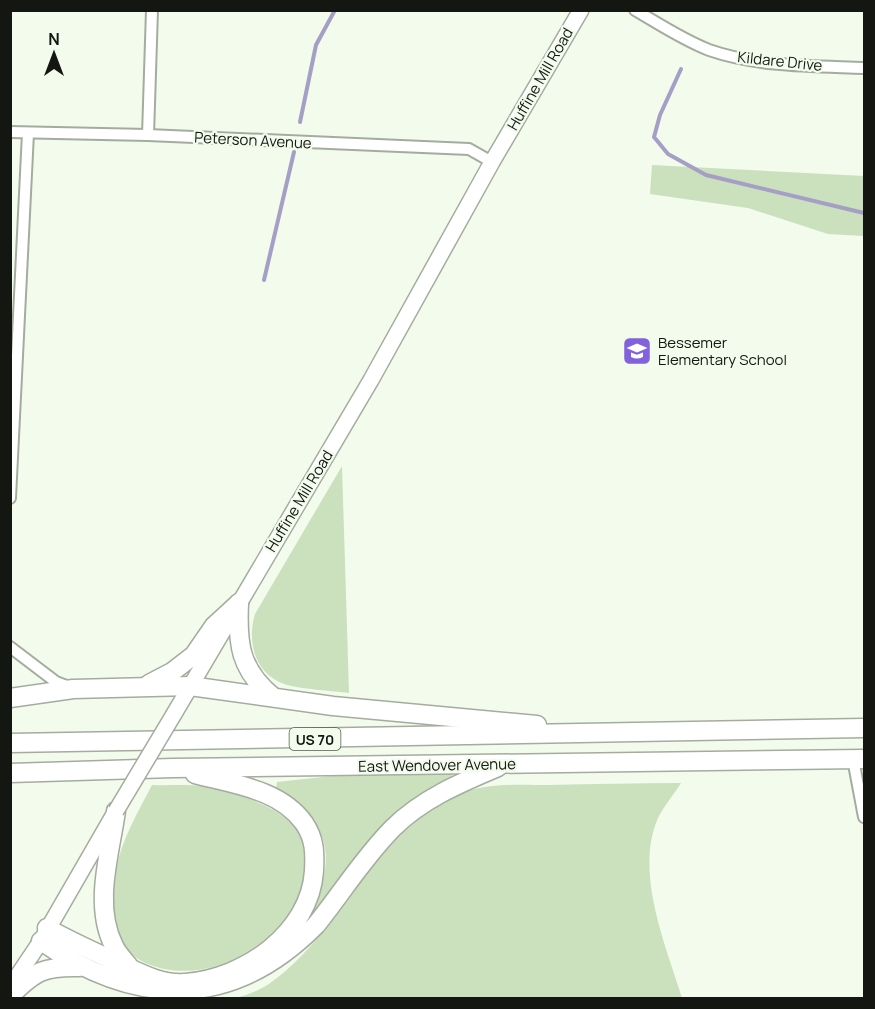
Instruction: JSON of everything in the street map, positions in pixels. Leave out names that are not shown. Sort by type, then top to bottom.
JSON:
[{"type":"highway","points":[[145,686],[172,672],[194,655],[214,626],[239,603]]},
{"type":"highway","points":[[239,603],[238,622],[242,656],[259,686],[273,697]]},
{"type":"highway","points":[[10,698],[73,689],[190,686],[396,712],[620,733]]},
{"type":"highway","name":"East Wendover Avenue","points":[[10,743],[864,728]]},
{"type":"highway","name":"East Wendover Avenue","points":[[10,773],[173,768],[859,759]]},
{"type":"highway","points":[[44,934],[81,967],[100,978],[130,990],[178,999],[218,994],[266,974],[286,957],[315,926],[392,829],[421,804],[463,782],[508,763]]},
{"type":"highway","points":[[44,934],[66,939],[164,982],[184,983],[229,973],[255,960],[292,927],[306,904],[313,886],[315,848],[304,823],[268,794],[173,768]]},
{"type":"highway","points":[[116,811],[104,894],[105,921],[114,947],[131,969]]},
{"type":"highway","points":[[10,996],[41,970],[60,966],[81,967]]},
{"type":"main road","name":"Huffine Mill Road","points":[[10,987],[44,934],[371,380],[492,162],[581,10]]},
{"type":"street","points":[[148,135],[152,10]]},
{"type":"street","name":"Kildare Drive","points":[[635,10],[679,36],[708,49],[735,57],[789,65],[864,68]]},
{"type":"street","name":"Peterson Avenue","points":[[10,132],[148,135],[469,149],[492,162]]},
{"type":"street","points":[[10,498],[28,133]]},
{"type":"street","points":[[10,647],[56,682],[73,689]]},
{"type":"street","points":[[859,759],[864,817]]},
{"type":"green space","points":[[652,165],[864,176],[864,236],[828,234],[748,208],[650,194]]},
{"type":"green space","points":[[342,466],[349,693],[298,687],[274,679],[266,672],[255,655],[252,635],[255,614]]},
{"type":"green space","points":[[452,774],[452,780],[433,787],[413,800],[315,912],[312,910],[325,872],[325,848],[322,836],[303,810],[276,789],[277,782],[332,776]]},
{"type":"green space","points":[[681,783],[658,818],[651,839],[649,862],[655,909],[682,998],[236,998],[269,984],[296,962],[320,936],[387,851],[411,826],[439,805],[471,790],[500,785]]},
{"type":"green space","points":[[152,785],[203,786],[237,794],[282,815],[301,837],[307,867],[306,885],[301,898],[275,930],[248,952],[216,966],[199,970],[164,969],[135,957],[119,935],[112,909],[116,869],[126,836]]},
{"type":"waterway","points":[[300,122],[316,45],[335,10]]},
{"type":"waterway","points":[[681,69],[660,115],[654,137],[668,154],[706,175],[864,213]]},
{"type":"waterway","points":[[264,280],[294,152]]},
{"type":"place","name":"Bessemer Elementary School","points":[[637,351]]}]
